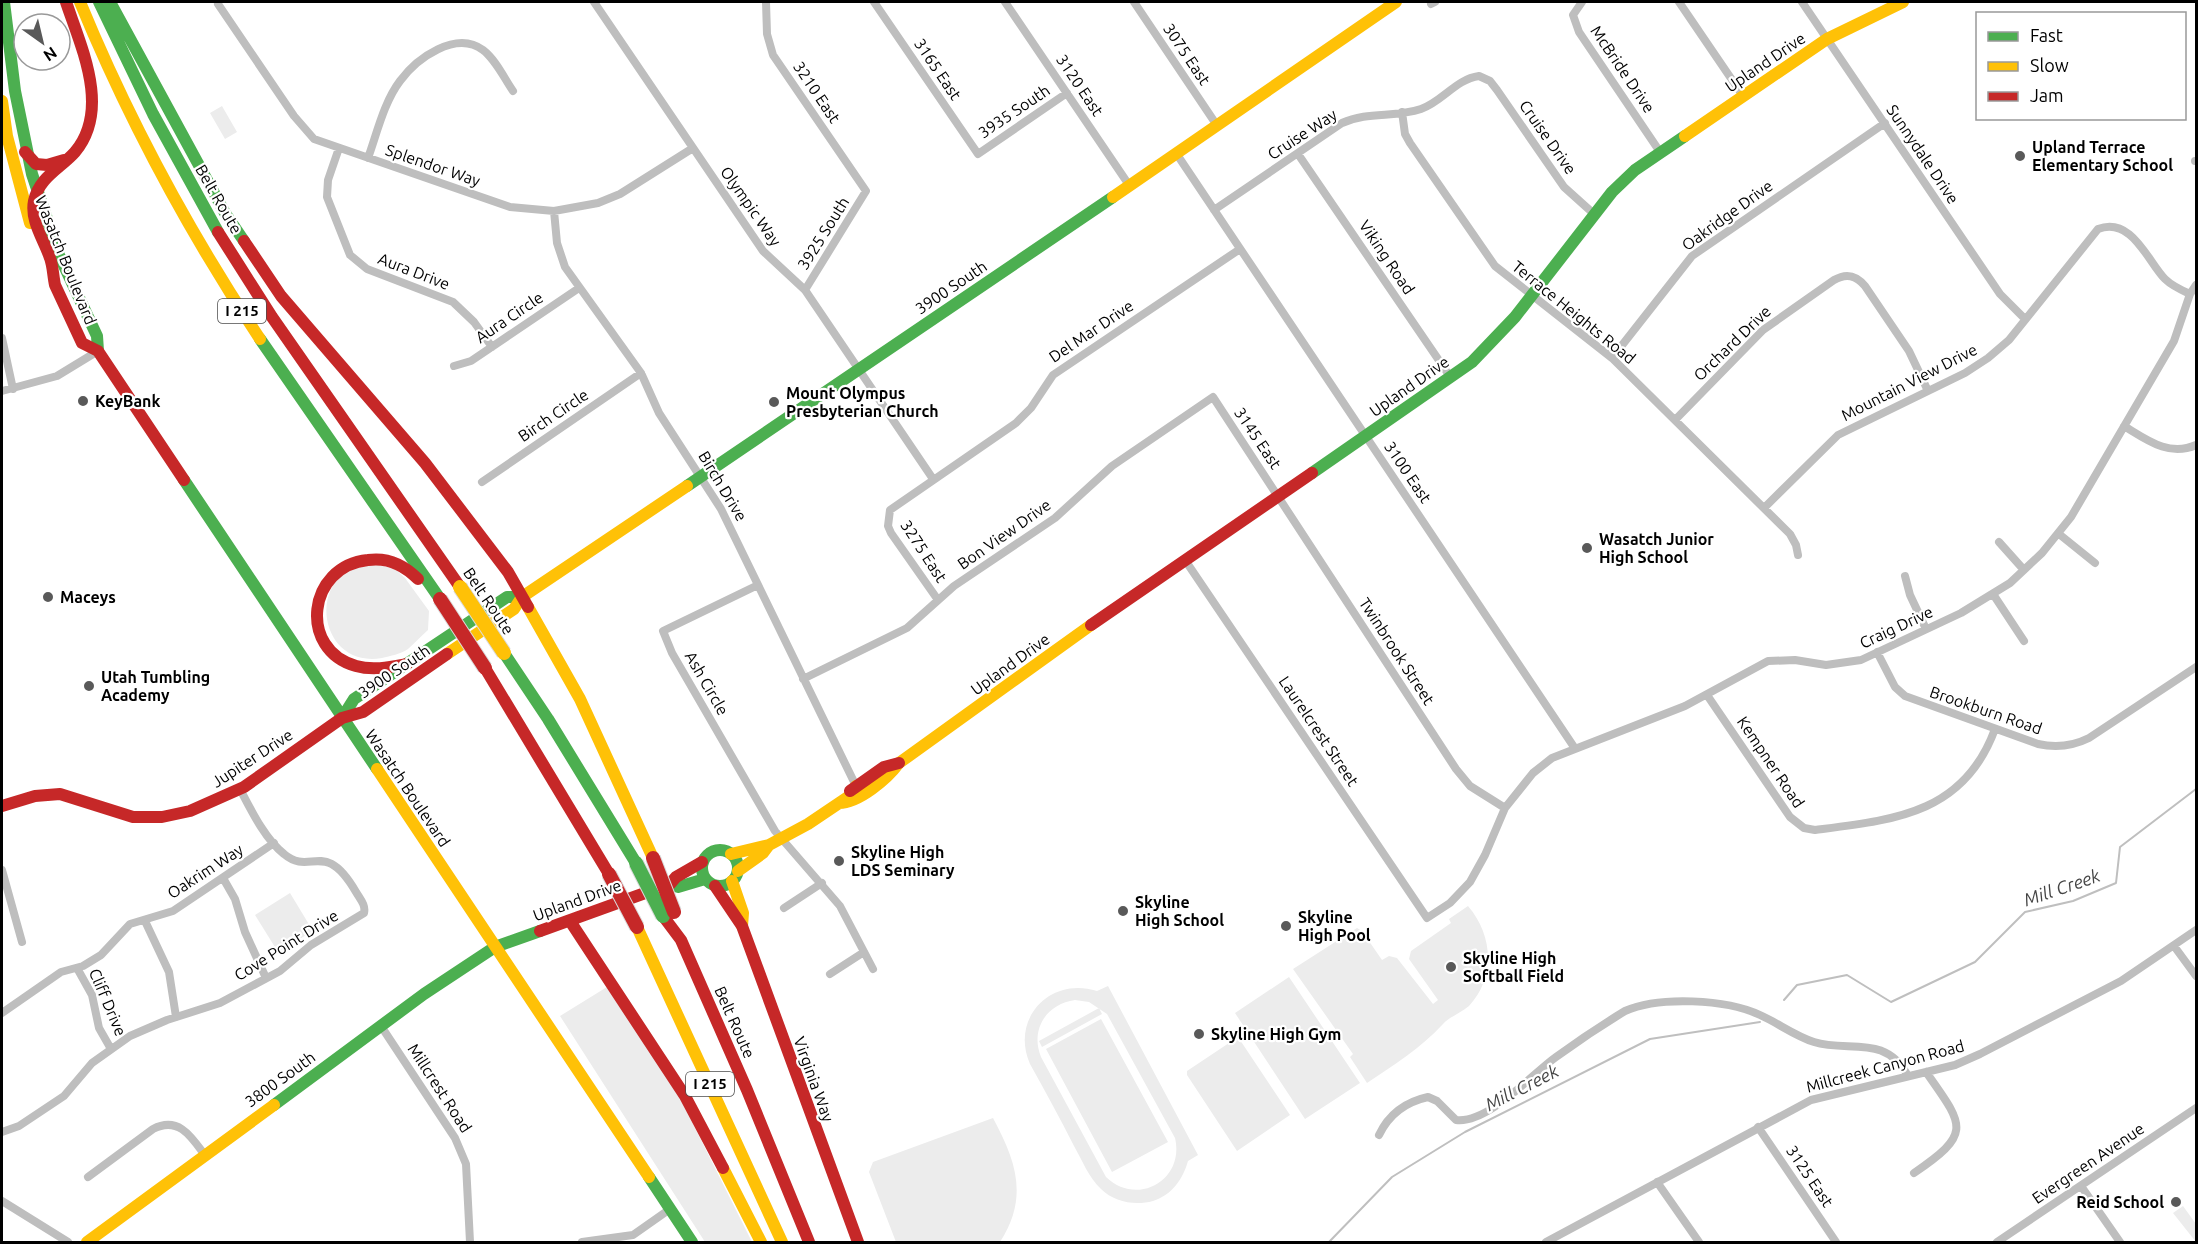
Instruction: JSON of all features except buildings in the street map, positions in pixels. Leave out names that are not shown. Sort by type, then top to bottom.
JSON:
[{"type":"main road","name":"Wasatch Boulevard","points":[[4,2],[5,65],[24,152],[63,266],[97,336],[98,351],[692,1242]]},
{"type":"main road","points":[[55,285],[51,261],[34,211],[37,193],[50,174],[69,157],[85,134],[92,104],[91,89],[66,2]]},
{"type":"main road","name":"I 215","points":[[80,2],[137,130],[193,232],[249,323],[440,599],[485,668],[609,874],[637,927],[782,1242]]},
{"type":"main road","name":"Belt Route","points":[[99,2],[153,114],[207,216],[272,317],[460,587],[548,719],[668,914],[747,1090],[809,1242]]},
{"type":"main road","points":[[111,2],[225,213],[281,296],[425,463],[487,542],[522,597],[580,699],[653,858],[668,914]]},
{"type":"main road","name":"3900 South","points":[[342,718],[363,712],[514,609],[522,597],[1396,2]]},
{"type":"main road","name":"Upland Drive","points":[[839,803],[853,800],[890,775],[899,764],[965,718],[1001,688],[1451,378],[1485,351],[1622,182],[1660,152],[1827,39],[1903,2]]},
{"type":"main road","name":"Wasatch Boulevard","points":[[2,101],[22,198],[55,285],[82,343],[98,351]]},
{"type":"main road","points":[[24,152],[29,159],[39,165],[53,164],[69,157]]},
{"type":"main road","points":[[407,663],[376,668],[355,666],[329,650],[320,633],[317,616],[318,600],[324,585],[348,564],[375,558],[386,559],[405,567],[440,599]]},
{"type":"main road","name":"3900 South","points":[[342,718],[354,699],[407,663],[507,597],[522,597]]},
{"type":"main road","name":"Jupiter Drive","points":[[2,806],[55,794],[78,799],[123,816],[164,818],[201,808],[240,789],[342,718]]},
{"type":"main road","name":"Upland Drive","points":[[495,947],[670,884],[676,877],[702,862],[715,851],[739,855],[761,845],[769,845],[857,791],[856,786],[884,767],[899,764]]},
{"type":"main road","name":"Upland Drive","points":[[670,884],[678,887],[735,876],[763,854],[769,845]]},
{"type":"main road","name":"Virginia Way","points":[[731,854],[742,913],[742,926]]},
{"type":"main road","points":[[702,862],[710,882]]},
{"type":"main road","name":"Virginia Way","points":[[710,882],[742,926],[858,1242]]},
{"type":"main road","points":[[570,921],[685,1096],[760,1242]]},
{"type":"main road","name":"3800 South","points":[[87,1242],[381,1026],[495,947]]},
{"type":"street","name":"3210 East","points":[[766,2],[768,39],[773,55],[866,191]]},
{"type":"street","name":"3165 East","points":[[874,2],[978,154]]},
{"type":"street","name":"3120 East","points":[[1005,2],[1129,185]]},
{"type":"street","name":"3075 East","points":[[1134,2],[1216,124]]},
{"type":"street","name":"McBride Drive","points":[[1582,2],[1573,15],[1579,32],[1660,152]]},
{"type":"street","points":[[1679,2],[1743,96]]},
{"type":"street","name":"Sunnydale Drive","points":[[1802,2],[2000,294],[2025,319]]},
{"type":"street","name":"Olympic Way","points":[[598,3],[763,251],[805,290],[933,479]]},
{"type":"street","name":"Splendor Way","points":[[218,4],[305,129],[314,138],[510,207],[554,211],[598,203],[620,194],[693,148]]},
{"type":"street","points":[[368,158],[389,100],[400,81],[418,64],[449,44],[469,44],[484,51],[513,92]]},
{"type":"street","name":"Cruise Way","points":[[1214,210],[1354,118],[1422,109],[1464,81],[1479,76]]},
{"type":"street","name":"Cruise Drive","points":[[1479,76],[1490,81],[1497,90],[1564,187],[1594,214]]},
{"type":"street","name":"3935 South","points":[[978,154],[1067,93]]},
{"type":"street","name":"Terrace Heights Road","points":[[1402,112],[1405,134],[1488,257],[1504,274],[1611,358],[1790,534],[1796,545],[1797,555]]},
{"type":"street","name":"Oakridge Drive","points":[[1611,358],[1692,256],[1885,123]]},
{"type":"street","name":"Aura Drive","points":[[339,148],[328,180],[327,197],[350,255],[366,269],[453,303],[474,321],[492,347]]},
{"type":"street","name":"3100 East","points":[[1176,153],[1574,747]]},
{"type":"street","name":"Viking Road","points":[[1298,154],[1451,378]]},
{"type":"street","name":"3925 South","points":[[805,290],[866,191]]},
{"type":"street","name":"Birch Drive","points":[[554,211],[561,258],[579,288],[641,373],[659,413],[722,509],[856,786]]},
{"type":"street","name":"Mountain View Drive","points":[[1764,508],[1838,435],[1965,373],[1988,358],[2025,319],[2092,234],[2103,227],[2116,228],[2131,236],[2164,278],[2190,294]]},
{"type":"street","name":"Del Mar Drive","points":[[888,516],[895,505],[1016,423],[1031,408],[1053,375],[1240,249]]},
{"type":"street","name":"Orchard Drive","points":[[1675,420],[1763,330],[1834,280],[1845,275],[1858,279],[1864,286],[1909,351],[1928,391]]},
{"type":"street","name":"Craig Drive","points":[[1427,918],[1450,903],[1470,882],[1485,855],[1505,808],[1533,773],[1552,758],[1574,747],[1663,715],[1707,695],[1768,661],[1795,660],[1839,665],[1861,660],[1993,594],[2024,570],[2059,534],[2174,341],[2190,294],[2196,285]]},
{"type":"street","name":"Aura Circle","points":[[454,366],[471,361],[579,288]]},
{"type":"street","points":[[2,338],[13,389]]},
{"type":"street","points":[[2,391],[57,375],[98,351]]},
{"type":"street","name":"Birch Circle","points":[[482,482],[641,373]]},
{"type":"street","name":"3145 East","points":[[1213,398],[1278,495]]},
{"type":"street","name":"Bon View Drive","points":[[803,679],[907,628],[954,586],[1055,518],[1112,466],[1213,398]]},
{"type":"street","points":[[2124,426],[2166,448],[2181,450],[2196,445]]},
{"type":"street","name":"Twinbrook Street","points":[[1278,495],[1456,769],[1470,786],[1505,808]]},
{"type":"street","name":"3275 East","points":[[888,516],[891,533],[938,600]]},
{"type":"street","points":[[2059,534],[2095,563]]},
{"type":"street","points":[[1999,542],[2024,570]]},
{"type":"street","name":"Laurelcrest Street","points":[[1185,560],[1427,918]]},
{"type":"street","points":[[1905,576],[1910,595],[1926,629]]},
{"type":"street","name":"Ash Circle","points":[[758,585],[663,631],[672,653],[775,831],[783,838]]},
{"type":"street","points":[[1993,594],[2024,641]]},
{"type":"street","name":"Brookburn Road","points":[[1877,652],[1895,687],[1905,696],[2044,746],[2078,743],[2196,667]]},
{"type":"street","name":"Kempner Road","points":[[1707,695],[1790,817],[1804,828],[1815,830],[1888,820],[1940,800],[1964,783],[1974,771],[1987,751],[1995,729]]},
{"type":"street","name":"Cove Point Drive","points":[[2,1132],[19,1126],[67,1093],[88,1067],[111,1048],[135,1033],[220,1003],[286,967],[320,939],[356,919],[365,909],[346,876],[337,866],[327,861],[294,860],[281,852],[240,789]]},
{"type":"street","points":[[783,838],[847,916],[873,969]]},
{"type":"street","name":"Oakrim Way","points":[[2,1013],[61,972],[77,968],[101,955],[130,924],[174,910],[274,843]]},
{"type":"street","points":[[2,870],[22,942]]},
{"type":"street","points":[[223,878],[236,899],[245,932],[266,978]]},
{"type":"street","points":[[784,908],[822,883]]},
{"type":"street","points":[[145,921],[169,972],[177,1017]]},
{"type":"street","name":"Millcreek Canyon Road","points":[[1546,1242],[1758,1127],[1822,1096],[1954,1065],[1980,1054],[2121,981],[2196,930]]},
{"type":"street","points":[[2174,946],[2196,976]]},
{"type":"street","points":[[830,974],[864,952]]},
{"type":"street","name":"Cliff Drive","points":[[77,968],[92,995],[99,1028],[111,1048]]},
{"type":"street","points":[[1379,1135],[1387,1118],[1407,1104],[1428,1097],[1437,1101],[1456,1119],[1474,1117],[1502,1101],[1558,1055],[1625,1011],[1636,1006],[1678,1000],[1695,1000],[1758,1013],[1811,1041],[1825,1045],[1852,1044],[1875,1048],[1898,1063],[1908,1076]]},
{"type":"street","name":"Millcrest Road","points":[[381,1026],[462,1150],[467,1170],[470,1242]]},
{"type":"street","points":[[1914,1173],[1948,1149],[1956,1130],[1955,1117],[1950,1106],[1926,1072]]},
{"type":"street","name":"Evergreen Avenue","points":[[1997,1242],[2196,1108]]},
{"type":"street","points":[[88,1176],[153,1129],[163,1125],[182,1128],[204,1154]]},
{"type":"street","name":"3125 East","points":[[1758,1127],[1836,1242]]},
{"type":"street","points":[[1657,1182],[1699,1242]]},
{"type":"street","points":[[2081,1186],[2120,1242]]},
{"type":"street","points":[[2,1201],[68,1242]]},
{"type":"street","points":[[582,1242],[634,1239],[670,1209]]},
{"type":"shaded area","points":[[222,106],[237,132],[225,139],[210,113]]},
{"type":"shaded area","points":[[363,565],[380,565],[395,569],[405,578],[429,611],[428,630],[402,652],[382,658],[363,658],[348,652],[336,642],[329,628],[326,612],[328,597],[335,583],[346,572]]},
{"type":"shaded area","points":[[290,893],[313,931],[278,952],[255,915]]},
{"type":"shaded area","points":[[1468,906],[1482,930],[1488,956],[1484,982],[1478,995],[1469,1006],[1435,1033],[1367,1083],[1350,1057],[1353,1054],[1293,969],[1357,928],[1362,931],[1382,960],[1389,956],[1397,958],[1433,1004],[1438,1000],[1409,959],[1411,951],[1451,923],[1449,919]]},
{"type":"shaded area","points":[[1289,977],[1360,1083],[1305,1119],[1235,1013]]},
{"type":"shaded area","points":[[1108,986],[1198,1155],[1188,1161],[1180,1180],[1171,1190],[1153,1201],[1132,1203],[1118,1200],[1097,1185],[1086,1169],[1030,1064],[1025,1047],[1025,1032],[1030,1017],[1038,1005],[1064,990],[1080,988],[1097,991]],"holes":[[[1075,1000],[1089,1002],[1107,1014],[1175,1138],[1176,1153],[1173,1166],[1166,1177],[1144,1189],[1118,1186],[1106,1177],[1041,1057],[1038,1047],[1039,1028],[1049,1013],[1065,1002]]]},
{"type":"shaded area","points":[[607,987],[680,1098],[752,1242],[705,1242],[560,1016]]},
{"type":"shaded area","points":[[1099,1008],[1102,1014],[1042,1047],[1039,1041]]},
{"type":"shaded area","points":[[1101,1019],[1168,1142],[1112,1172],[1046,1049]]},
{"type":"shaded area","points":[[1238,1037],[1290,1115],[1237,1151],[1187,1075],[1187,1071]]},
{"type":"shaded area","points":[[993,1118],[1013,1164],[1017,1194],[1009,1226],[1000,1242],[896,1242],[869,1172],[873,1162]]},
{"type":"shaded area","points":[[2183,1206],[2196,1224],[2196,1242],[2173,1213]]},
{"type":"waterway","name":"Mill Creek","points":[[1784,1000],[1797,985],[1847,975],[1891,1002],[1975,962],[2025,912],[2073,901],[2116,883],[2120,847],[2196,789]]},
{"type":"waterway","name":"Mill Creek","points":[[1329,1242],[1392,1177],[1465,1132],[1650,1039],[1760,1022]]},
{"type":"traffic: fast","points":[[4,2],[15,91],[32,174],[59,255],[97,336],[98,351]]},
{"type":"traffic: fast","points":[[99,2],[153,114],[218,232]]},
{"type":"traffic: fast","points":[[110,2],[225,213],[244,241]]},
{"type":"traffic: fast","points":[[1312,473],[1472,362],[1515,317],[1612,192],[1635,170],[1685,136]]},
{"type":"traffic: fast","points":[[687,486],[1113,197]]},
{"type":"traffic: fast","points":[[260,339],[440,599]]},
{"type":"traffic: fast","points":[[184,480],[377,769]]},
{"type":"traffic: fast","points":[[342,718],[354,699],[507,597],[522,597]]},
{"type":"traffic: fast","points":[[504,653],[548,719],[636,863]]},
{"type":"traffic: fast","points":[[720,850],[733,855],[738,868],[733,881],[720,886],[707,881],[702,868],[707,855],[720,850]]},
{"type":"traffic: fast","points":[[636,863],[663,916]]},
{"type":"traffic: fast","points":[[670,884],[678,887],[705,879]]},
{"type":"traffic: fast","points":[[274,1105],[424,994],[495,947],[540,931]]},
{"type":"traffic: fast","points":[[649,1177],[692,1242]]},
{"type":"traffic: slow","points":[[80,2],[119,90],[162,175],[209,258],[260,339]]},
{"type":"traffic: slow","points":[[1113,197],[1396,2]]},
{"type":"traffic: slow","points":[[1685,136],[1827,39],[1903,2]]},
{"type":"traffic: slow","points":[[2,101],[7,136],[30,223]]},
{"type":"traffic: slow","points":[[447,654],[514,609],[522,597],[687,486]]},
{"type":"traffic: slow","points":[[460,587],[504,653]]},
{"type":"traffic: slow","points":[[528,607],[580,699],[653,858]]},
{"type":"traffic: slow","points":[[839,803],[864,795],[899,763],[1091,625]]},
{"type":"traffic: slow","points":[[377,769],[649,1177]]},
{"type":"traffic: slow","points":[[738,871],[763,853],[769,845],[808,824],[857,791],[856,786]]},
{"type":"traffic: slow","points":[[731,854],[769,845]]},
{"type":"traffic: slow","points":[[732,881],[743,913],[742,926]]},
{"type":"traffic: slow","points":[[637,927],[782,1242]]},
{"type":"traffic: slow","points":[[87,1242],[274,1105]]},
{"type":"traffic: slow","points":[[723,1168],[761,1242]]},
{"type":"traffic: jam","points":[[55,285],[51,261],[34,216],[34,201],[45,179],[75,152],[86,135],[91,117],[92,98],[85,58],[66,2]]},
{"type":"traffic: jam","points":[[25,152],[36,164],[47,165],[64,160]]},
{"type":"traffic: jam","points":[[218,232],[272,317],[460,587]]},
{"type":"traffic: jam","points":[[244,241],[281,296],[425,463],[508,572],[528,607]]},
{"type":"traffic: jam","points":[[55,285],[82,343],[98,351],[184,480]]},
{"type":"traffic: jam","points":[[1091,625],[1312,473]]},
{"type":"traffic: jam","points":[[407,664],[369,668],[356,666],[337,657],[325,644],[318,627],[317,609],[322,592],[332,577],[348,566],[368,560],[389,561],[401,566],[418,579]]},
{"type":"traffic: jam","points":[[440,599],[485,668]]},
{"type":"traffic: jam","points":[[2,806],[35,796],[60,794],[133,817],[162,817],[190,811],[244,787],[342,718],[363,712],[447,654]]},
{"type":"traffic: jam","points":[[485,668],[609,874]]},
{"type":"traffic: jam","points":[[850,791],[884,767],[899,763]]},
{"type":"traffic: jam","points":[[653,858],[674,912]]},
{"type":"traffic: jam","points":[[540,931],[670,884],[676,877],[702,862]]},
{"type":"traffic: jam","points":[[609,874],[637,927]]},
{"type":"traffic: jam","points":[[715,886],[742,926],[858,1242]]},
{"type":"traffic: jam","points":[[663,916],[681,940],[747,1090],[809,1242]]},
{"type":"traffic: jam","points":[[570,921],[685,1096],[723,1168]]},
{"type":"place","name":"Upland Terrace Elementary School","points":[[2020,156]]},
{"type":"place","name":"KeyBank","points":[[83,401]]},
{"type":"place","name":"Mount Olympus Presbyterian Church","points":[[774,402]]},
{"type":"place","name":"Wasatch Junior High School","points":[[1587,548]]},
{"type":"place","name":"Maceys","points":[[48,597]]},
{"type":"place","name":"Utah Tumbling Academy","points":[[89,686]]},
{"type":"place","name":"Skyline High LDS Seminary","points":[[839,861]]},
{"type":"place","name":"Skyline High School","points":[[1123,911]]},
{"type":"place","name":"Skyline High Pool","points":[[1286,926]]},
{"type":"place","name":"Skyline High Softball Field","points":[[1451,967]]},
{"type":"place","name":"Skyline High Gym","points":[[1199,1034]]},
{"type":"place","name":"Reid School","points":[[2176,1202]]}]
